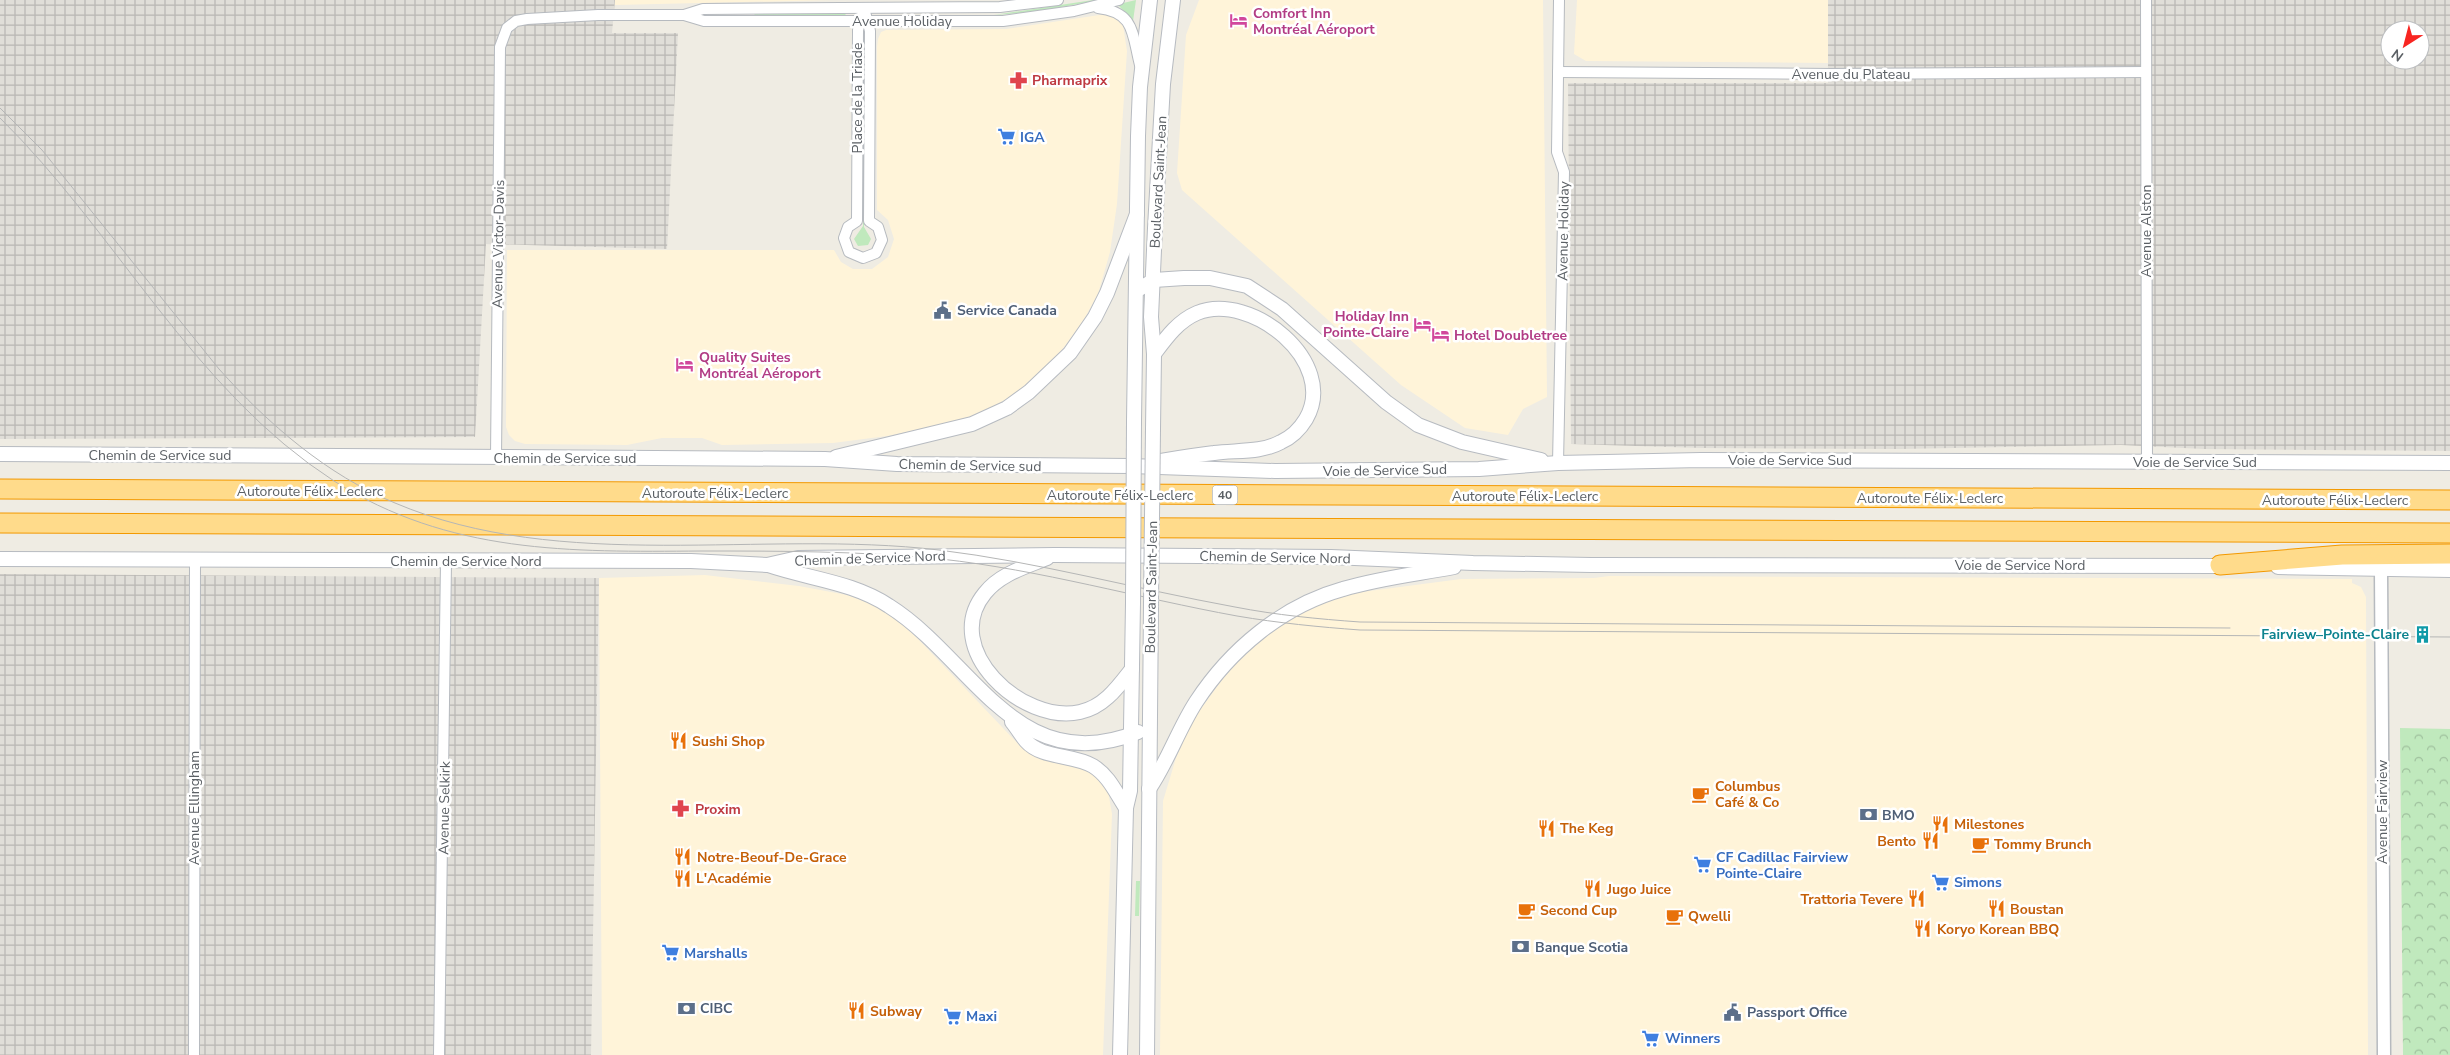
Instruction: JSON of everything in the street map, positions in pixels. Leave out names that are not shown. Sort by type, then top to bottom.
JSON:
[{"type":"highway","name":"Autoroute Félix-Leclerc","points":[[0,489],[2450,500]]},
{"type":"highway","points":[[0,523],[2450,533]]},
{"type":"highway","points":[[2220,565],[2342,556],[2450,554]]},
{"type":"main road","name":"Boulevard Saint-Jean","points":[[1120,1055],[1126,808],[1130,791],[1138,136],[1142,72],[1150,0]]},
{"type":"main road","name":"Boulevard Saint-Jean","points":[[1147,1055],[1154,354],[1151,329],[1159,138],[1173,0]]},
{"type":"main road","points":[[826,460],[972,424],[1001,411],[1029,392],[1070,352],[1095,317],[1137,214]]},
{"type":"main road","points":[[1136,291],[1154,280],[1210,278],[1246,286],[1282,310],[1386,402],[1418,425],[1477,446],[1558,463]]},
{"type":"main road","points":[[1130,466],[1273,446],[1288,439],[1298,429],[1308,414],[1313,399],[1311,376],[1305,361],[1294,346],[1273,327],[1240,313],[1217,309],[1195,314],[1177,326],[1154,354]]},
{"type":"main road","name":"Chemin de Service sud","points":[[0,454],[826,460],[897,464],[1130,466]]},
{"type":"main road","name":"Voie de Service Sud","points":[[1130,466],[1214,470],[1479,469],[1558,463],[1701,460],[2450,463]]},
{"type":"main road","points":[[1055,555],[1000,579],[984,593],[973,617],[972,633],[974,644],[984,666],[998,683],[1015,696],[1038,708],[1061,714],[1081,712],[1099,704],[1110,695],[1132,669]]},
{"type":"main road","name":"Chemin de Service Nord","points":[[0,559],[446,562],[691,561],[767,565],[798,558],[1055,555],[1330,557],[1473,564],[1591,565]]},
{"type":"main road","points":[[1149,788],[1165,766],[1187,717],[1211,681],[1238,651],[1280,617],[1310,601],[1343,588],[1473,564]]},
{"type":"main road","points":[[767,565],[797,575],[849,587],[892,607],[937,647],[1009,717],[1026,742],[1055,755],[1081,760],[1100,771],[1126,808]]},
{"type":"main road","name":"Voie de Service Nord","points":[[1591,565],[2220,565],[2380,570],[2450,570]]},
{"type":"main road","points":[[1009,717],[1039,734],[1075,743],[1098,743],[1131,735],[1149,728]]},
{"type":"street","name":"Avenue Holiday","points":[[505,30],[512,23],[526,19],[684,15],[703,9],[1010,7],[1058,0]]},
{"type":"street","name":"Avenue Holiday","points":[[684,15],[704,21],[1003,21],[1094,7],[1119,0]]},
{"type":"street","name":"Avenue Holiday","points":[[1558,463],[1564,172],[1556,152],[1559,0]]},
{"type":"street","name":"Avenue Alston","points":[[2146,0],[2147,461]]},
{"type":"street","points":[[1094,7],[1114,10],[1128,20],[1142,72]]},
{"type":"street","name":"Place de la Triade","points":[[864,8],[864,22],[870,36],[869,221],[880,230],[882,243],[874,255],[862,258],[849,252],[844,241],[847,229],[856,221],[858,30],[864,22]]},
{"type":"street","name":"Avenue Victor-Davis","points":[[496,457],[500,43],[505,30]]},
{"type":"street","name":"Avenue du Plateau","points":[[1558,72],[1832,74],[2145,72]]},
{"type":"street","name":"Avenue Ellingham","points":[[194,1055],[195,561]]},
{"type":"street","name":"Avenue Selkirk","points":[[439,1055],[446,562]]},
{"type":"street","name":"Avenue Fairview","points":[[2380,570],[2384,1055]]},
{"type":"shaded area","points":[[0,0],[615,0],[612,33],[678,33],[667,249],[486,244],[475,437],[0,439]]},
{"type":"shaded area","points":[[615,0],[834,0],[615,5]]},
{"type":"shaded area","points":[[1199,0],[1543,0],[1547,397],[1523,409],[1508,435],[1465,428],[1401,385],[1182,190],[1177,173],[1186,35]]},
{"type":"shaded area","points":[[1577,0],[1828,0],[1828,63],[1586,61],[1574,54]]},
{"type":"shaded area","points":[[1828,0],[2450,0],[2450,451],[2204,449],[2121,445],[1900,449],[1702,448],[1571,444],[1568,83],[1828,83]]},
{"type":"shaded area","points":[[1106,14],[1118,19],[1123,25],[1127,51],[1117,204],[1110,252],[1098,294],[1082,323],[1058,355],[1010,397],[984,412],[945,424],[887,436],[833,443],[722,445],[702,438],[662,438],[627,445],[525,444],[515,441],[509,435],[506,427],[507,250],[834,250],[841,262],[853,269],[872,269],[888,257],[894,239],[888,220],[877,210],[877,47],[881,32],[886,30],[1006,29]]},
{"type":"shaded area","points":[[0,574],[599,578],[591,1055],[0,1055]]},
{"type":"shaded area","points":[[705,575],[799,586],[847,595],[872,604],[895,618],[919,640],[1022,748],[1044,759],[1081,767],[1095,775],[1108,791],[1112,814],[1103,1055],[602,1055],[599,578]]},
{"type":"shaded area","points":[[1609,576],[2352,579],[2352,583],[2361,587],[2366,597],[2368,1055],[1160,1055],[1163,801],[1176,758],[1192,721],[1230,669],[1280,625],[1317,605],[1354,593],[1461,579],[1594,578]]},
{"type":"green space","points":[[1100,0],[1034,12],[994,15]]},
{"type":"green space","points":[[1136,0],[1133,21],[1119,4]]},
{"type":"green space","points":[[755,14],[846,15],[754,15]]},
{"type":"green space","points":[[864,33],[863,114],[863,34]]},
{"type":"green space","points":[[864,144],[864,227],[871,239],[868,245],[858,246],[854,239],[863,226]]},
{"type":"green space","points":[[2400,728],[2450,729],[2450,1055],[2403,1055]]},
{"type":"green space","points":[[1136,881],[1140,881],[1139,916],[1135,916]]},
{"type":"tram line","points":[[0,108],[42,150],[219,369],[278,428],[322,463],[370,491],[395,503],[459,525],[526,537],[594,544],[872,545],[939,550],[1013,561],[1250,610],[1360,622],[2230,628]]},
{"type":"tram line","points":[[0,118],[82,210],[197,356],[239,402],[284,444],[334,481],[377,505],[421,523],[466,535],[512,544],[558,549],[821,552],[941,559],[1016,570],[1237,616],[1360,630],[2450,637]]},
{"type":"place","name":"Comfort Inn Montréal Aéroport","points":[[1239,21]]},
{"type":"place","name":"Pharmaprix","points":[[1018,80]]},
{"type":"place","name":"IGA","points":[[1006,137]]},
{"type":"place","name":"Service Canada","points":[[943,310]]},
{"type":"place","name":"Holiday Inn Pointe-Claire","points":[[1423,324]]},
{"type":"place","name":"Hotel Doubletree","points":[[1440,335]]},
{"type":"place","name":"Quality Suites Montréal Aéroport","points":[[685,365]]},
{"type":"place","name":"Fairview–Pointe-Claire","points":[[2423,634]]},
{"type":"place","name":"Sushi Shop","points":[[678,741]]},
{"type":"place","name":"Columbus Café & Co","points":[[1701,794]]},
{"type":"place","name":"Proxim","points":[[681,809]]},
{"type":"place","name":"BMO","points":[[1868,815]]},
{"type":"place","name":"Milestones","points":[[1940,824]]},
{"type":"place","name":"The Keg","points":[[1546,828]]},
{"type":"place","name":"Bento","points":[[1930,841]]},
{"type":"place","name":"Tommy Brunch","points":[[1980,844]]},
{"type":"place","name":"Notre-Beouf-De-Grace","points":[[683,857]]},
{"type":"place","name":"CF Cadillac Fairview Pointe-Claire","points":[[1702,865]]},
{"type":"place","name":"L'Académie","points":[[682,878]]},
{"type":"place","name":"Simons","points":[[1940,882]]},
{"type":"place","name":"Jugo Juice","points":[[1593,889]]},
{"type":"place","name":"Trattoria Tevere","points":[[1917,899]]},
{"type":"place","name":"Boustan","points":[[1996,909]]},
{"type":"place","name":"Second Cup","points":[[1526,910]]},
{"type":"place","name":"Qwelli","points":[[1674,916]]},
{"type":"place","name":"Koryo Korean BBQ","points":[[1923,929]]},
{"type":"place","name":"Banque Scotia","points":[[1521,947]]},
{"type":"place","name":"Marshalls","points":[[670,953]]},
{"type":"place","name":"CIBC","points":[[686,1008]]},
{"type":"place","name":"Subway","points":[[856,1011]]},
{"type":"place","name":"Passport Office","points":[[1733,1012]]},
{"type":"place","name":"Maxi","points":[[952,1016]]},
{"type":"place","name":"Winners","points":[[1651,1038]]}]
